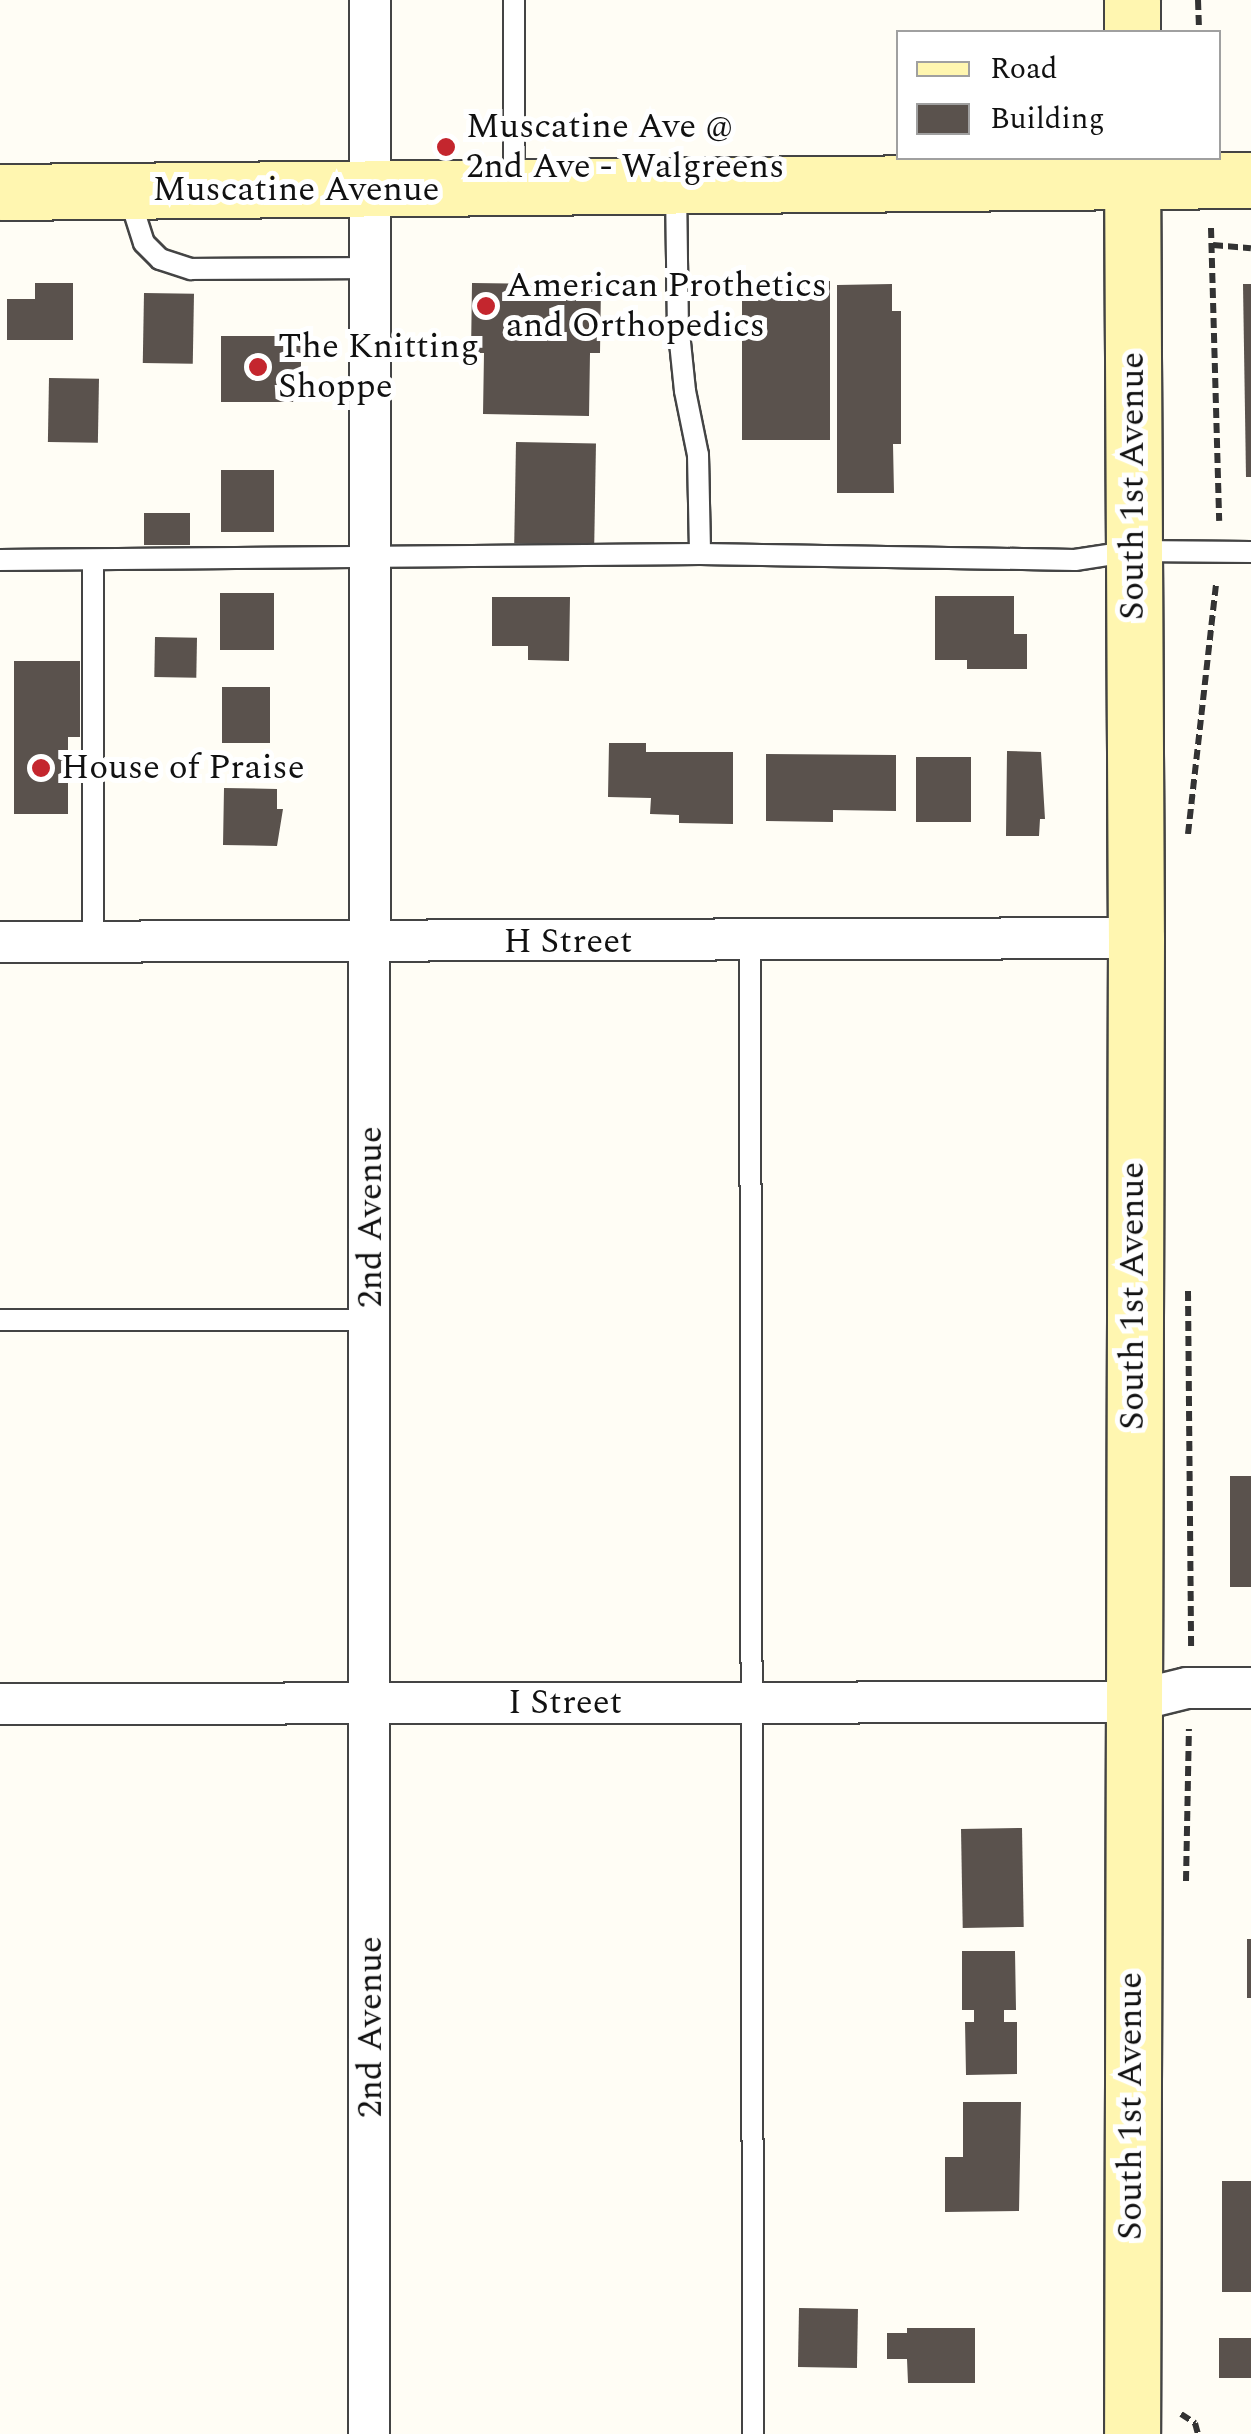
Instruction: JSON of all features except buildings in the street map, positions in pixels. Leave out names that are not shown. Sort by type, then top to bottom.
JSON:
[{"type":"main road","points":[[1132,0],[1132,30]]},
{"type":"main road","name":"Muscatine Avenue","points":[[0,192],[676,186],[1132,169],[1251,180]]},
{"type":"main road","name":"South 1st Avenue","points":[[1132,169],[1136,938],[1130,1702],[1132,2434]]},
{"type":"street","name":"2nd Avenue","points":[[369,2434],[370,0]]},
{"type":"street","name":"H Street","points":[[0,942],[1136,938]]},
{"type":"street","name":"I Street","points":[[0,1704],[1130,1702],[1188,1688],[1251,1688]]},
{"type":"lane","points":[[514,0],[514,188]]},
{"type":"lane","points":[[676,186],[678,323],[684,391],[698,455],[700,554]]},
{"type":"lane","points":[[128,191],[144,243],[160,259],[191,269],[371,268]]},
{"type":"lane","points":[[0,560],[700,554],[1074,560],[1134,551],[1251,552]]},
{"type":"lane","points":[[93,560],[93,942]]},
{"type":"lane","points":[[750,942],[753,2434]]},
{"type":"lane","points":[[0,1320],[372,1320]]},
{"type":"path","points":[[1198,0],[1198,30]]},
{"type":"path","points":[[1187,841],[1219,552],[1213,244],[1251,248]]},
{"type":"path","points":[[1186,1657],[1192,1647],[1188,1273]]},
{"type":"place","name":"Muscatine Ave @ 2nd Ave - Walgreens","points":[[446,147]]},
{"type":"place","name":"American Prothetics and Orthopedics","points":[[486,306]]},
{"type":"place","name":"The Knitting Shoppe","points":[[258,367]]},
{"type":"place","name":"House of Praise","points":[[41,768]]}]
